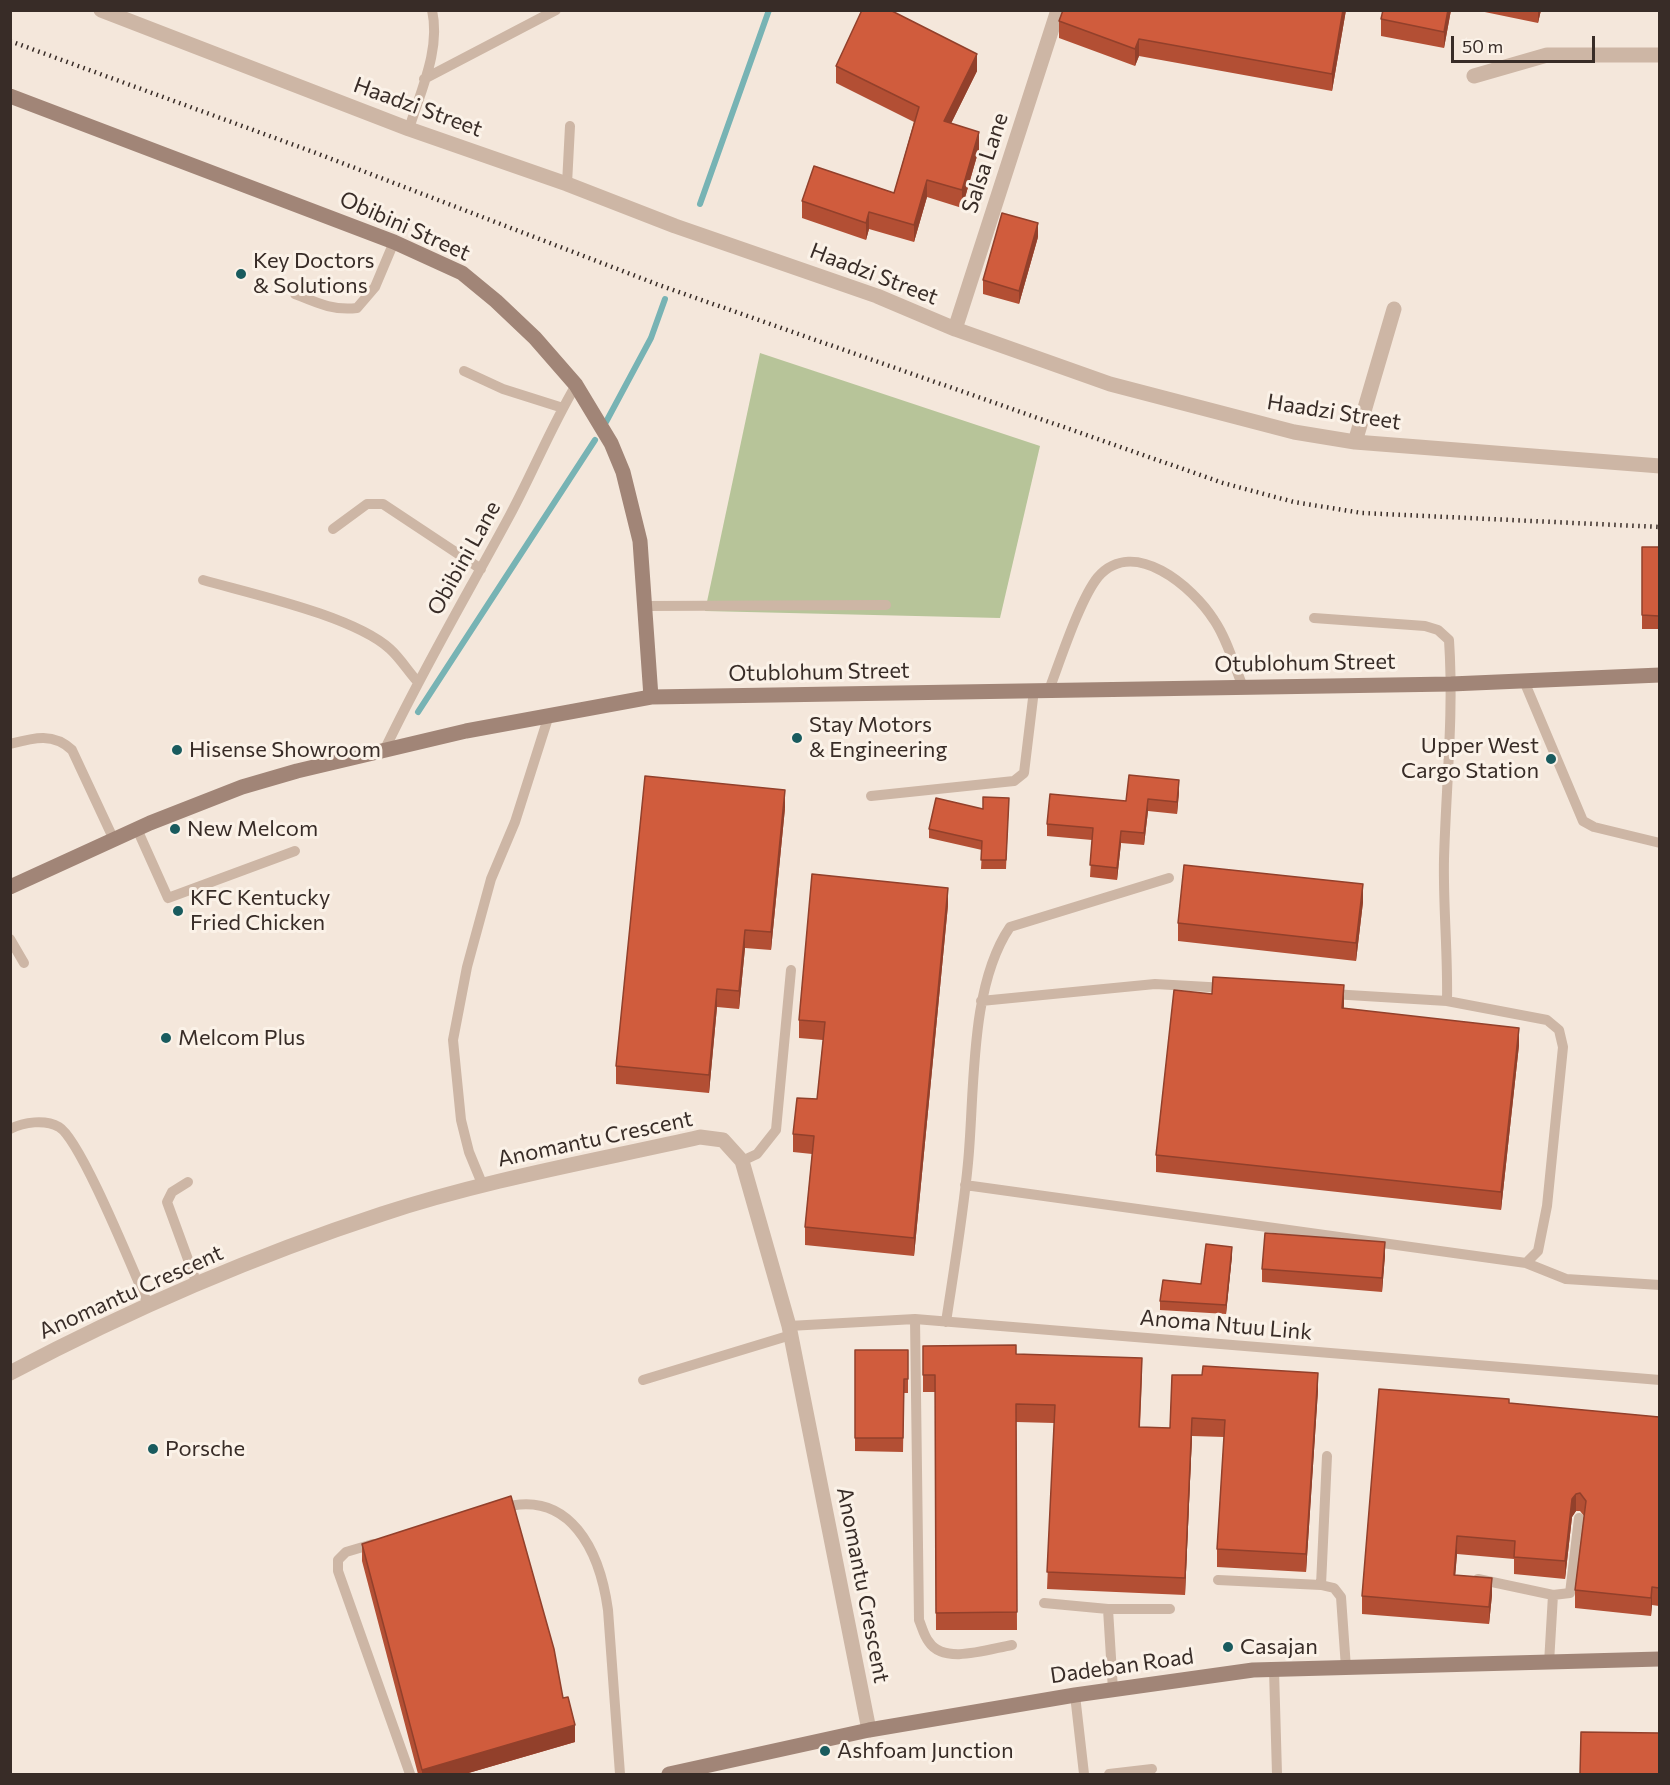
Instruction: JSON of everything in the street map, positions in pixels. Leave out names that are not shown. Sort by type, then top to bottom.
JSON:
[{"type":"street","name":"Haadzi Street","points":[[101,10],[409,129],[567,184],[675,226],[877,296],[955,329],[1110,384],[1294,432],[1355,442],[1659,466]]},
{"type":"street","name":"Salsa Lane","points":[[955,329],[1058,10]]},
{"type":"street","points":[[1474,76],[1547,55],[1659,55]]},
{"type":"street","name":"Obibini Street","points":[[10,96],[394,242],[462,273],[535,338],[576,385],[611,443],[623,472],[640,541],[651,697]]},
{"type":"street","points":[[1355,442],[1394,309]]},
{"type":"street","name":"Otublohum Street","points":[[10,887],[137,829],[242,787],[385,749],[549,715],[651,697],[1451,684],[1659,675]]},
{"type":"street","name":"Anomantu Crescent","points":[[10,1373],[148,1304],[382,1214],[483,1186],[700,1137],[723,1140],[742,1161],[790,1331],[869,1730]]},
{"type":"street","name":"Dadeban Road","points":[[669,1774],[869,1730],[1075,1695],[1252,1670],[1659,1659]]},
{"type":"lane","points":[[409,129],[434,45],[432,10]]},
{"type":"lane","points":[[424,79],[556,10]]},
{"type":"lane","points":[[567,184],[570,126]]},
{"type":"lane","points":[[295,294],[328,308],[343,310],[357,308],[375,287],[394,242]]},
{"type":"lane","points":[[465,372],[503,389],[562,408]]},
{"type":"lane","name":"Obibini Lane","points":[[385,749],[417,681],[482,569],[525,488],[549,432],[576,385]]},
{"type":"lane","points":[[333,529],[367,504],[383,504],[482,569]]},
{"type":"lane","points":[[871,796],[1014,781],[1024,773],[1041,690],[1089,590],[1107,569],[1128,561],[1151,566],[1197,598],[1215,620],[1243,687]]},
{"type":"lane","points":[[203,580],[319,614],[348,626],[391,650],[417,681]]},
{"type":"lane","points":[[646,606],[886,605]]},
{"type":"lane","points":[[1314,618],[1413,624],[1438,630],[1449,640],[1451,684],[1443,901],[1448,954],[1447,1001]]},
{"type":"lane","points":[[1524,681],[1582,821],[1594,827],[1659,843]]},
{"type":"lane","points":[[483,1186],[469,1152],[461,1120],[453,1040],[467,968],[491,879],[515,822],[549,715]]},
{"type":"lane","points":[[10,744],[36,737],[49,737],[65,743],[72,750],[114,840]]},
{"type":"lane","points":[[137,829],[168,898],[295,851]]},
{"type":"lane","points":[[946,1322],[965,1185],[981,1001],[997,946],[1010,927],[1169,878]]},
{"type":"lane","points":[[10,939],[24,963]]},
{"type":"lane","points":[[742,1161],[757,1154],[776,1130],[791,969]]},
{"type":"lane","points":[[981,1001],[1155,984],[1237,989]]},
{"type":"lane","points":[[1318,993],[1447,1001],[1547,1020],[1559,1030],[1563,1047],[1547,1206],[1538,1251],[1526,1263]]},
{"type":"lane","points":[[10,1129],[38,1122],[60,1128],[69,1136],[85,1164],[148,1304]]},
{"type":"lane","points":[[188,1182],[172,1191],[167,1202],[197,1284]]},
{"type":"lane","points":[[965,1185],[1526,1263],[1566,1279],[1659,1285]]},
{"type":"lane","points":[[915,1319],[919,1620],[929,1642],[938,1651],[951,1654],[1012,1646]]},
{"type":"lane","name":"Anoma Ntuu Link","points":[[643,1380],[790,1331],[915,1319],[1659,1380]]},
{"type":"lane","points":[[1321,1585],[1327,1456]]},
{"type":"lane","points":[[488,1511],[510,1505],[536,1504],[559,1512],[581,1531],[595,1557],[604,1584],[608,1610],[620,1774]]},
{"type":"lane","points":[[1474,1578],[1553,1595],[1567,1595],[1572,1588],[1579,1518]]},
{"type":"lane","points":[[379,1542],[346,1552],[338,1560],[338,1571],[410,1774]]},
{"type":"lane","points":[[1218,1580],[1321,1585],[1334,1588],[1341,1598],[1346,1668]]},
{"type":"lane","points":[[1549,1663],[1553,1595]]},
{"type":"lane","points":[[1044,1603],[1108,1609],[1170,1609]]},
{"type":"lane","points":[[1108,1609],[1113,1690]]},
{"type":"lane","points":[[1274,1670],[1277,1774]]},
{"type":"lane","points":[[1075,1695],[1084,1774]]},
{"type":"lane","points":[[1109,1774],[1152,1769]]},
{"type":"green space","points":[[760,353],[1040,446],[1000,618],[705,611]]},
{"type":"building","points":[[862,10],[890,10],[977,54],[944,121],[979,132],[962,190],[927,180],[914,225],[869,212],[866,223],[802,201],[814,166],[894,193],[919,107],[836,66]]},
{"type":"building","points":[[1063,10],[1343,10],[1332,74],[1139,39],[1135,49],[1059,21]]},
{"type":"building","points":[[1383,10],[1448,10],[1444,32],[1381,19]]},
{"type":"building","points":[[1002,213],[1038,223],[1019,291],[983,280]]},
{"type":"building","points":[[1642,547],[1659,547],[1659,616],[1642,615]]},
{"type":"building","points":[[1129,775],[1179,780],[1177,802],[1148,799],[1144,833],[1121,831],[1117,868],[1090,865],[1093,828],[1047,824],[1050,794],[1126,801]]},
{"type":"building","points":[[645,776],[785,790],[771,932],[745,930],[739,991],[717,989],[709,1075],[616,1066]]},
{"type":"building","points":[[983,797],[1009,798],[1006,860],[981,860],[982,841],[929,829],[936,798],[983,809]]},
{"type":"building","points":[[1184,865],[1363,884],[1356,943],[1178,923]]},
{"type":"building","points":[[812,874],[948,888],[914,1238],[805,1227],[814,1136],[793,1134],[797,1098],[817,1099],[825,1022],[799,1020]]},
{"type":"building","points":[[1213,977],[1344,985],[1342,1008],[1519,1028],[1501,1192],[1156,1155],[1174,990],[1212,994]]},
{"type":"building","points":[[1265,1233],[1385,1242],[1382,1278],[1262,1269]]},
{"type":"building","points":[[1206,1244],[1232,1247],[1226,1305],[1160,1301],[1163,1280],[1201,1284]]},
{"type":"building","points":[[1016,1345],[1016,1354],[1142,1358],[1139,1427],[1170,1428],[1172,1375],[1202,1375],[1203,1366],[1318,1373],[1306,1554],[1217,1549],[1225,1420],[1192,1418],[1185,1578],[1047,1572],[1055,1405],[1016,1404],[1017,1612],[936,1613],[935,1375],[923,1375],[923,1346]]},
{"type":"building","points":[[855,1350],[908,1350],[908,1379],[904,1379],[903,1438],[855,1438]]},
{"type":"building","points":[[1379,1389],[1509,1399],[1509,1403],[1659,1417],[1659,1588],[1652,1587],[1651,1598],[1575,1590],[1586,1501],[1580,1493],[1572,1499],[1565,1561],[1514,1557],[1515,1541],[1457,1536],[1454,1575],[1492,1578],[1489,1607],[1362,1596]]},
{"type":"building","points":[[511,1496],[554,1649],[563,1698],[568,1697],[575,1725],[422,1770],[362,1544]]},
{"type":"building","points":[[1581,1732],[1659,1733],[1659,1774],[1580,1774]]},
{"type":"waterway","points":[[700,204],[769,10]]},
{"type":"waterway","points":[[606,422],[651,338],[665,299]]},
{"type":"waterway","points":[[418,712],[595,440]]},
{"type":"railway","points":[[10,41],[316,153],[659,285],[1223,483],[1294,502],[1362,513],[1660,527]]},
{"type":"place","name":"Key Doctors & Solutions","points":[[241,274]]},
{"type":"place","name":"Stay Motors & Engineering","points":[[797,738]]},
{"type":"place","name":"Hisense Showroom","points":[[177,750]]},
{"type":"place","name":"Upper West Cargo Station","points":[[1551,759]]},
{"type":"place","name":"New Melcom","points":[[175,829]]},
{"type":"place","name":"KFC Kentucky Fried Chicken","points":[[178,911]]},
{"type":"place","name":"Melcom Plus","points":[[166,1038]]},
{"type":"place","name":"Porsche","points":[[153,1449]]},
{"type":"place","name":"Casajan","points":[[1228,1647]]},
{"type":"place","name":"Ashfoam Junction","points":[[825,1751]]}]
